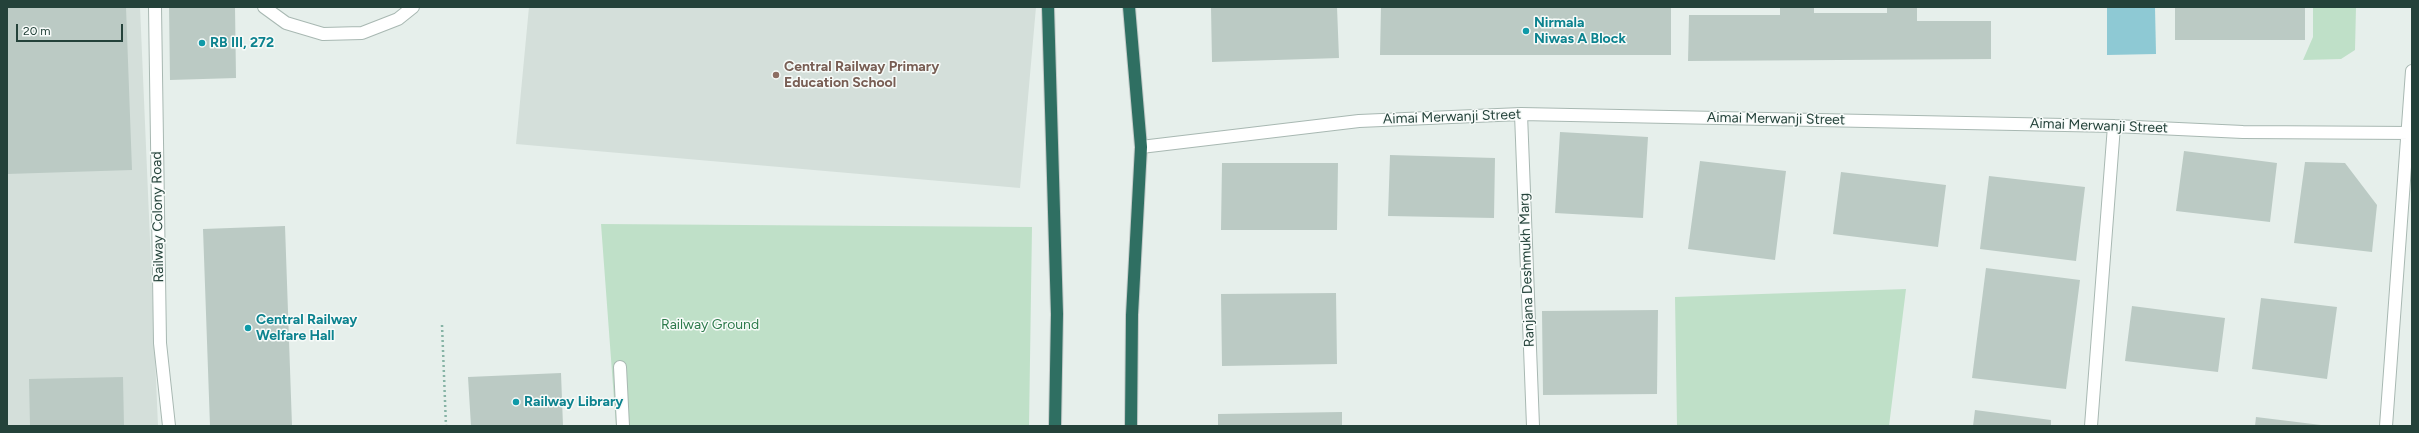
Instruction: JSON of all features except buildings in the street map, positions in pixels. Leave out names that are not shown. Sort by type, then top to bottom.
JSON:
[{"type":"highway","points":[[1048,7],[1057,314],[1055,426]]},
{"type":"highway","points":[[1129,7],[1141,147],[1132,315],[1130,426]]},
{"type":"street","name":"Railway Colony Road","points":[[155,7],[160,343],[169,426]]},
{"type":"street","points":[[264,7],[286,23],[323,34],[362,33],[398,19],[413,7]]},
{"type":"street","points":[[2386,426],[2409,133],[2412,71]]},
{"type":"street","name":"Aimai Merwanji Street","points":[[1141,147],[1359,121],[1521,114],[2114,126],[2243,132],[2409,133]]},
{"type":"street","name":"Ranjana Deshmukh Marg","points":[[1521,114],[1533,426]]},
{"type":"street","points":[[2091,426],[2114,126]]},
{"type":"street","points":[[620,367],[623,426]]},
{"type":"path","points":[[442,325],[446,426]]},
{"type":"shaded area","points":[[7,7],[140,7],[158,426],[7,426]]},
{"type":"shaded area","name":"Central Railway Primary Education School","points":[[529,7],[1036,7],[1020,188],[516,144]]},
{"type":"green space","points":[[2313,7],[2356,7],[2355,50],[2341,59],[2303,60],[2313,37]]},
{"type":"green space","name":"Railway Ground","points":[[601,224],[1032,227],[1029,426],[616,426]]},
{"type":"green space","points":[[1906,289],[1889,426],[1677,426],[1675,297]]},
{"type":"water","points":[[2107,7],[2155,7],[2156,54],[2107,55]]},
{"type":"place","name":"Nirmala Niwas A Block","points":[[1526,31]]},
{"type":"place","name":"RB III, 272","points":[[202,43]]},
{"type":"place","name":"Central Railway Primary Education School","points":[[776,75]]},
{"type":"place","name":"Central Railway Welfare Hall","points":[[248,328]]},
{"type":"place","name":"Railway Library","points":[[516,402]]}]
